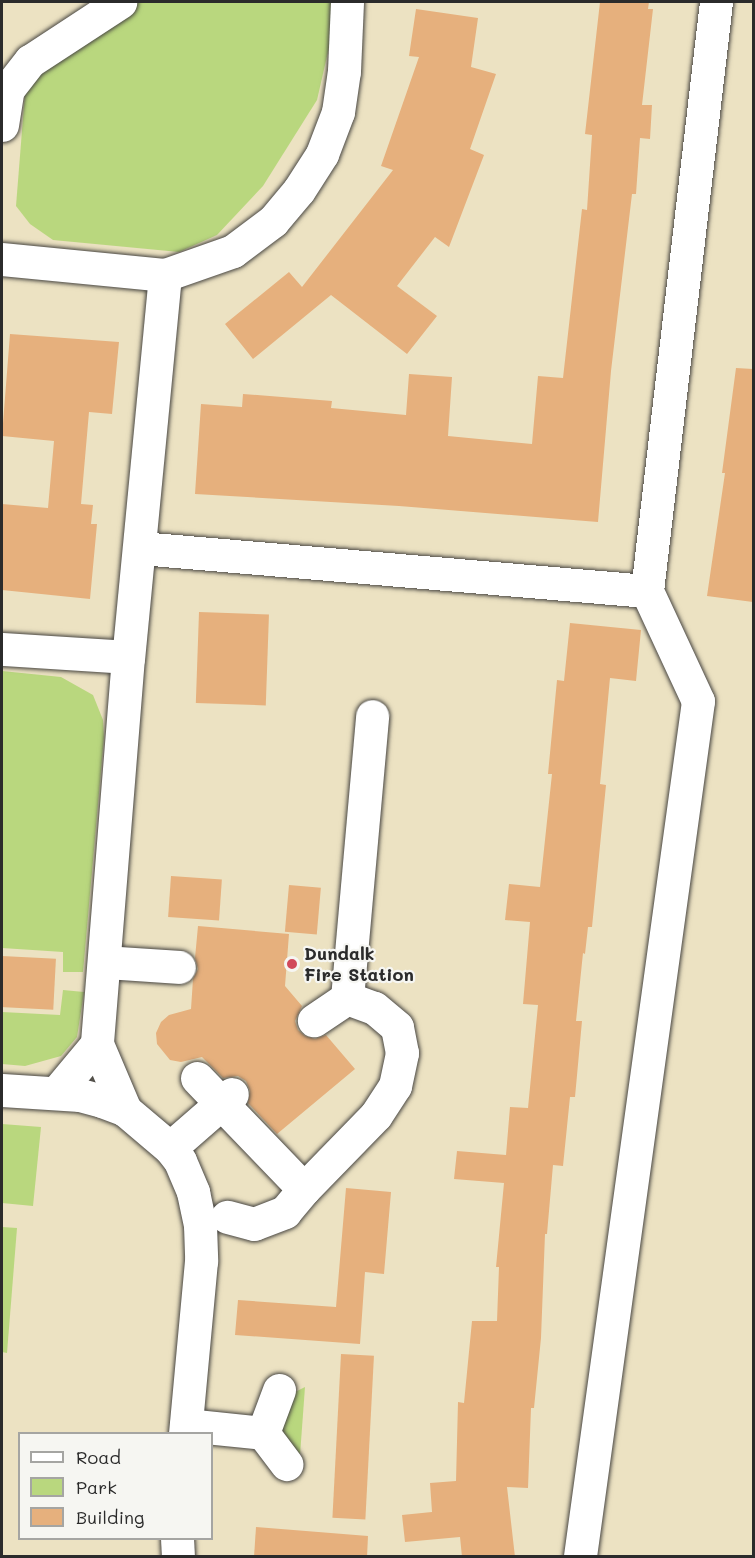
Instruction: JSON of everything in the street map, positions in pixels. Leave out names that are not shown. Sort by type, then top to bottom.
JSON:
[{"type":"street","points":[[2,125],[8,89],[30,61],[120,2]]},
{"type":"street","points":[[2,259],[165,275],[233,251],[273,221],[299,190],[322,153],[338,112],[344,71],[347,2]]},
{"type":"street","points":[[580,1557],[698,701],[647,591],[716,2]]},
{"type":"street","points":[[125,1110],[98,1044],[128,657],[165,275]]},
{"type":"street","points":[[140,548],[647,591]]},
{"type":"street","points":[[2,649],[128,657]]},
{"type":"street","points":[[347,998],[372,716]]},
{"type":"street","points":[[104,962],[179,967]]},
{"type":"street","points":[[314,1020],[347,998]]},
{"type":"street","points":[[227,1217],[254,1224],[285,1212],[304,1189],[376,1115],[395,1086],[402,1053],[398,1027],[374,1008],[347,998]]},
{"type":"street","points":[[56,1094],[98,1044]]},
{"type":"street","points":[[197,1078],[227,1099],[304,1189]]},
{"type":"street","points":[[2,1090],[80,1095],[125,1110],[170,1148],[180,1161],[193,1192],[200,1225],[201,1261],[185,1429],[263,1433]]},
{"type":"street","points":[[170,1148],[227,1099]]},
{"type":"street","points":[[263,1433],[279,1390]]},
{"type":"street","points":[[263,1433],[286,1464]]},
{"type":"street","points":[[177,1540],[178,1557]]},
{"type":"green space","points":[[139,2],[332,2],[330,43],[317,100],[263,186],[217,235],[179,252],[53,240],[30,224],[16,206],[25,93],[36,70],[69,45]]},
{"type":"green space","points":[[2,671],[61,677],[93,695],[103,720],[104,737],[83,972],[63,972],[63,952],[2,948]]},
{"type":"green space","points":[[63,990],[84,992],[77,1037],[61,1056],[25,1066],[2,1064],[2,1012],[60,1015]]},
{"type":"green space","points":[[2,1124],[41,1127],[33,1206],[2,1203]]},
{"type":"green space","points":[[2,1227],[17,1228],[7,1353],[2,1352]]},
{"type":"green space","points":[[305,1387],[300,1455],[285,1454],[282,1430],[289,1395]]},
{"type":"building","points":[[600,2],[649,2],[648,9],[653,9],[642,105],[652,105],[650,139],[640,138],[636,194],[632,194],[611,371],[598,522],[399,506],[195,494],[201,404],[242,407],[243,394],[332,401],[331,408],[406,415],[409,374],[452,377],[448,436],[532,444],[538,376],[563,378],[582,209],[587,210],[592,135],[585,134]]},
{"type":"building","points":[[416,9],[478,18],[471,67],[496,74],[470,149],[484,155],[449,247],[435,237],[397,286],[437,316],[407,354],[331,295],[253,359],[225,324],[289,272],[302,287],[393,170],[381,166],[419,57],[409,56]]},
{"type":"building","points":[[10,334],[119,342],[112,414],[89,412],[81,504],[93,505],[91,524],[97,524],[90,599],[2,590],[2,504],[48,508],[54,441],[2,436]]},
{"type":"building","points":[[736,368],[753,369],[753,602],[707,596],[725,473],[722,473]]},
{"type":"building","points":[[199,612],[269,614],[266,705],[196,703]]},
{"type":"building","points":[[570,623],[641,630],[636,681],[610,678],[600,784],[606,785],[592,927],[588,927],[585,954],[583,953],[576,1021],[582,1021],[575,1097],[570,1097],[563,1166],[553,1165],[547,1234],[545,1234],[541,1338],[534,1408],[531,1408],[528,1488],[507,1487],[515,1557],[462,1557],[460,1537],[405,1542],[402,1515],[432,1512],[430,1483],[456,1481],[458,1402],[464,1403],[472,1321],[497,1321],[499,1267],[496,1267],[504,1183],[454,1179],[457,1151],[506,1155],[510,1107],[528,1108],[538,1005],[523,1004],[530,922],[505,920],[509,884],[540,887],[552,774],[548,774],[557,680],[564,681]]},
{"type":"building","points":[[171,876],[222,880],[219,920],[168,917]]},
{"type":"building","points":[[289,885],[321,888],[317,935],[285,932]]},
{"type":"building","points":[[198,926],[289,934],[285,986],[302,1006],[295,1021],[298,1030],[305,1036],[315,1039],[326,1035],[355,1069],[277,1134],[248,1103],[250,1091],[246,1081],[238,1076],[223,1078],[202,1057],[181,1062],[170,1060],[157,1044],[156,1033],[161,1022],[169,1015],[191,1009],[193,979],[198,969],[195,958]]},
{"type":"building","points":[[2,956],[56,959],[53,1010],[2,1007]]},
{"type":"building","points":[[346,1188],[391,1192],[384,1274],[365,1272],[360,1344],[235,1335],[238,1300],[336,1307]]},
{"type":"building","points":[[341,1354],[374,1356],[365,1520],[332,1518]]},
{"type":"building","points":[[256,1527],[368,1536],[367,1557],[254,1557]]},
{"type":"place","name":"Dundalk Fire Station","points":[[292,964]]}]
